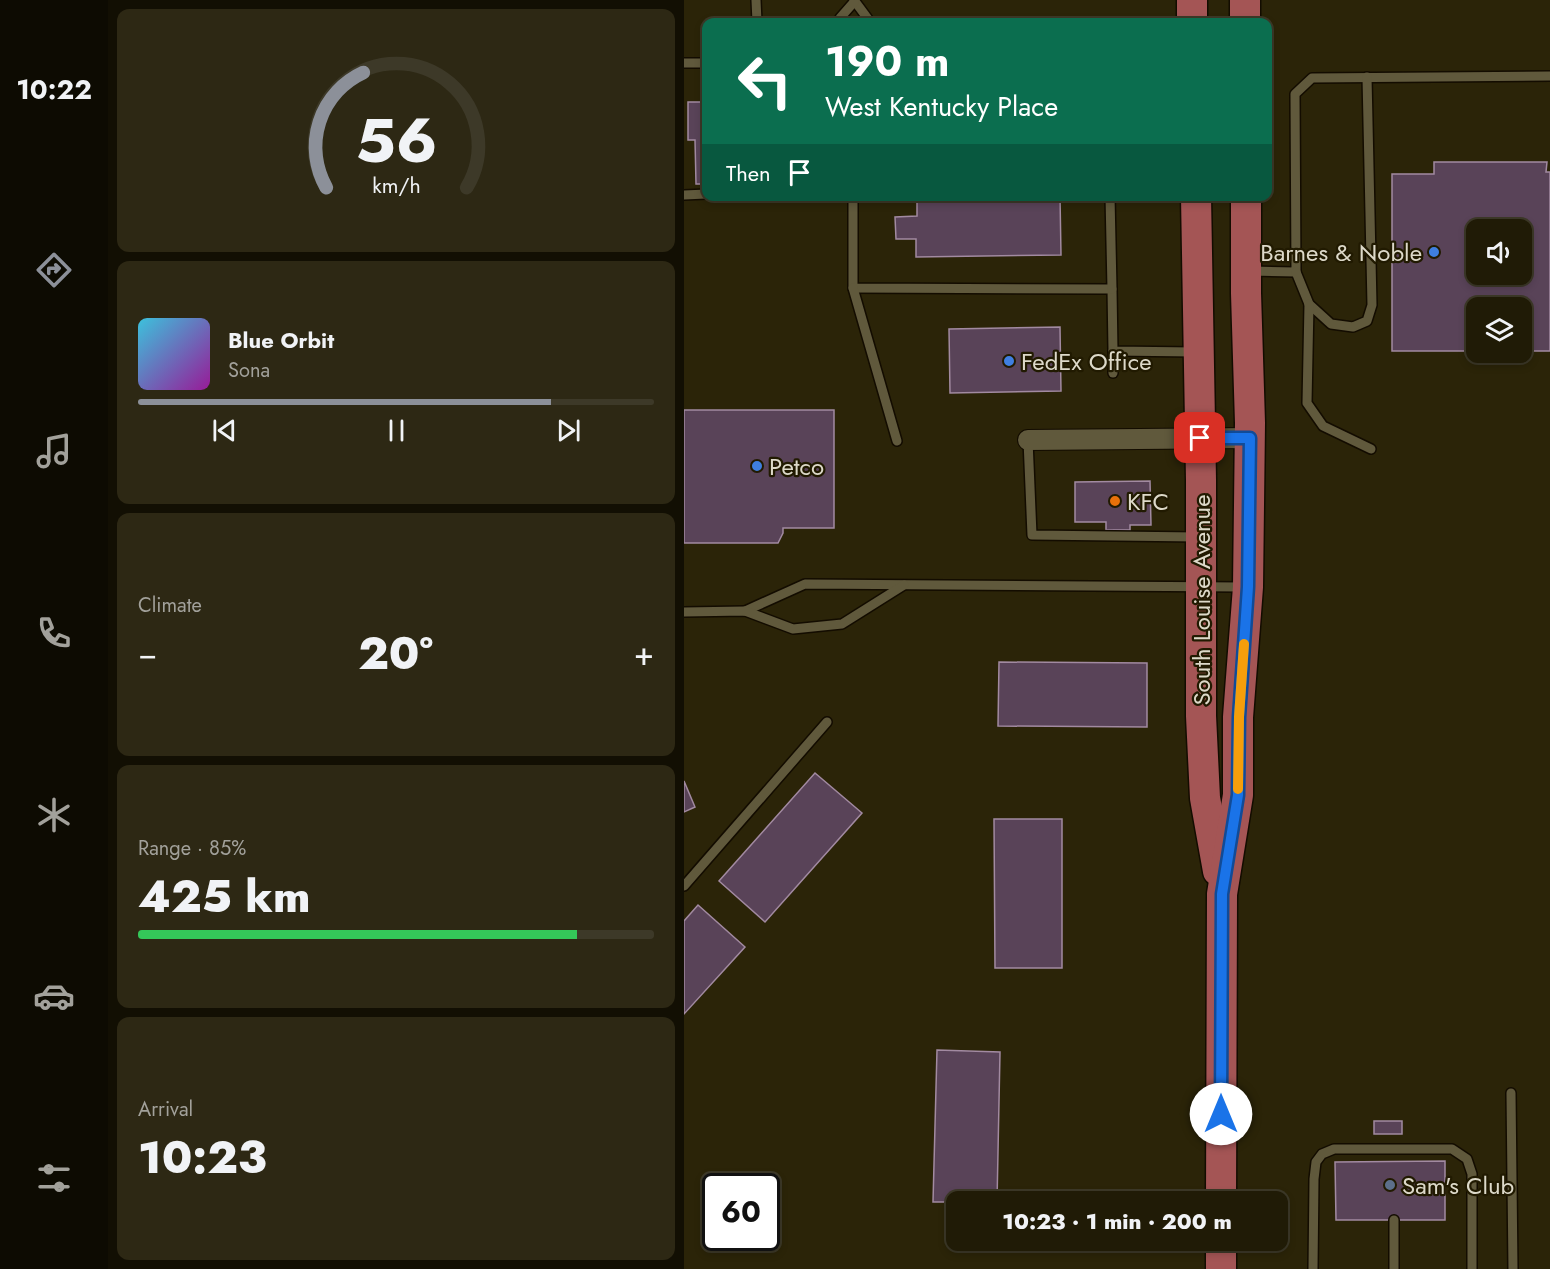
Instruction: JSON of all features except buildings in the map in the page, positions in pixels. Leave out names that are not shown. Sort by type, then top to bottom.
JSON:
[{"type":"main road","points":[[1192,0],[1192,18]]},
{"type":"main road","points":[[1245,0],[1245,18]]},
{"type":"main road","name":"South Louise Avenue","points":[[1196,201],[1201,716],[1205,798],[1222,894]]},
{"type":"main road","name":"South Louise Avenue","points":[[1221,1191],[1222,894],[1238,795],[1239,717],[1248,587],[1250,438],[1246,201]]},
{"type":"main road","points":[[1221,1251],[1221,1269]]},
{"type":"street","points":[[1028,440],[1250,438]]},
{"type":"lane","points":[[756,0],[757,18]]},
{"type":"lane","points":[[840,18],[854,1],[867,18]]},
{"type":"lane","points":[[684,63],[702,63]]},
{"type":"lane","points":[[1371,449],[1323,426],[1307,403],[1309,304],[1296,272],[1295,94],[1311,78],[1550,76]]},
{"type":"lane","points":[[1309,304],[1331,324],[1353,327],[1367,321],[1372,305],[1367,77]]},
{"type":"lane","points":[[684,195],[702,194]]},
{"type":"lane","points":[[853,201],[854,288],[897,441]]},
{"type":"lane","points":[[1110,201],[1113,373]]},
{"type":"lane","points":[[1246,271],[1296,272]]},
{"type":"lane","points":[[854,288],[1112,289]]},
{"type":"lane","points":[[1113,351],[1199,352]]},
{"type":"lane","points":[[1028,440],[1032,535],[1200,537]]},
{"type":"lane","points":[[745,611],[805,584],[1248,587]]},
{"type":"lane","points":[[684,612],[745,611],[793,628],[842,624],[904,585]]},
{"type":"lane","points":[[684,886],[827,722]]},
{"type":"lane","points":[[1510,1093],[1513,1269]]},
{"type":"lane","points":[[1313,1269],[1316,1162],[1322,1154],[1334,1149],[1452,1149],[1467,1159],[1472,1174],[1472,1269]]},
{"type":"lane","points":[[1394,1150],[1394,1162]]},
{"type":"lane","points":[[1394,1220],[1394,1269]]},
{"type":"slow traffic","points":[[1238,789],[1239,717],[1244,644]]},
{"type":"place","name":"Barnes & Noble","points":[[1434,252]]},
{"type":"place","name":"FedEx Office","points":[[1009,361]]},
{"type":"place","name":"Petco","points":[[757,466]]},
{"type":"place","name":"KFC","points":[[1115,501]]},
{"type":"place","name":"Sam's Club","points":[[1390,1185]]},
{"type":"route","points":[[1200,438],[1250,438],[1248,587],[1239,717],[1238,795],[1222,894],[1221,1114]]}]
